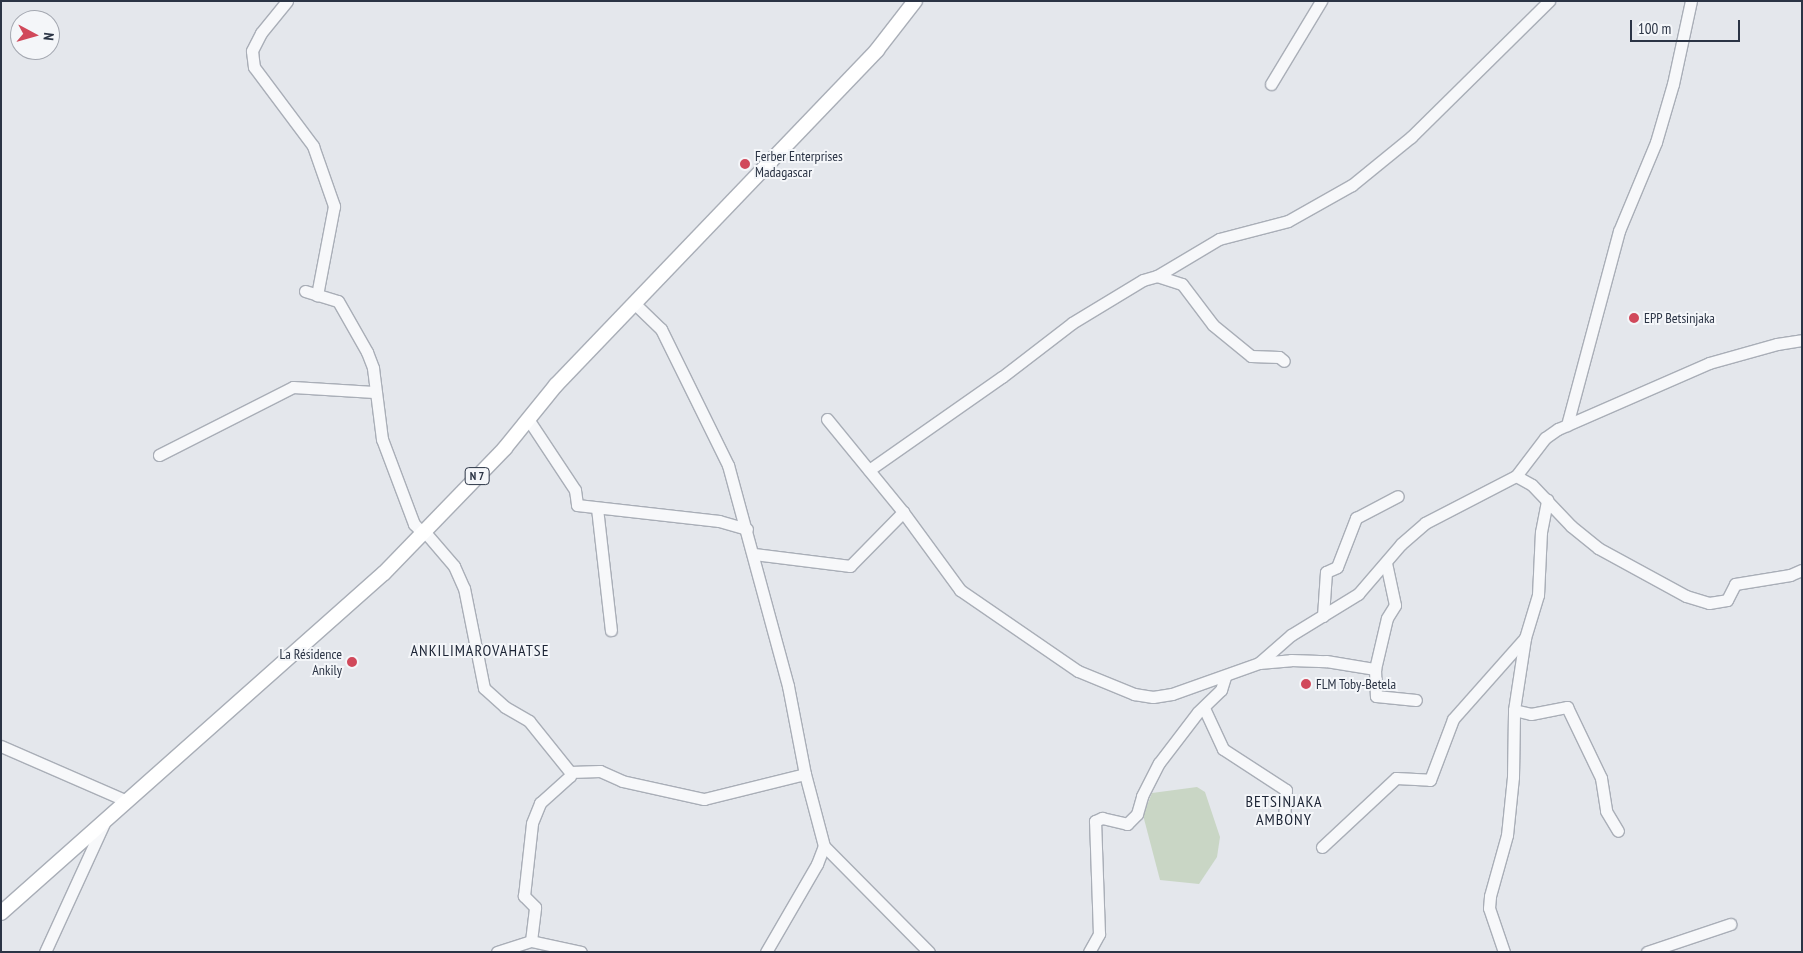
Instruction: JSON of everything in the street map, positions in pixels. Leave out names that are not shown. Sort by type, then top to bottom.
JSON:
[{"type":"main road","name":"N 7","points":[[1,913],[384,573],[505,448],[556,385],[876,50],[915,1]]},
{"type":"street","points":[[287,1],[261,33],[252,51],[254,66],[313,146],[334,206],[317,295]]},
{"type":"street","points":[[1270,84],[1321,1]]},
{"type":"street","points":[[869,470],[1002,377],[1072,323],[1143,280],[1157,276],[1218,239],[1288,221],[1352,186],[1411,137],[1550,1]]},
{"type":"street","points":[[1567,424],[1619,230],[1656,142],[1673,84],[1691,1]]},
{"type":"street","points":[[1157,276],[1182,284],[1213,325],[1251,356],[1279,357],[1284,361]]},
{"type":"street","points":[[305,291],[338,301],[370,360],[382,439],[414,524],[454,566],[464,588],[484,688],[506,707],[529,721],[570,772]]},
{"type":"street","points":[[635,304],[661,329],[728,465],[754,554],[789,690],[805,774],[824,846],[930,952]]},
{"type":"street","points":[[827,419],[903,512],[960,590],[1078,671],[1134,694],[1152,697],[1172,694],[1225,677],[1259,663],[1291,634],[1358,594],[1386,562],[1425,523],[1516,476],[1545,438],[1567,424],[1709,363],[1777,344],[1802,340]]},
{"type":"street","points":[[159,455],[293,387],[374,392]]},
{"type":"street","points":[[528,419],[576,490],[577,505],[719,521],[747,529]]},
{"type":"street","points":[[1516,476],[1532,485],[1571,526],[1618,561],[1686,596],[1709,603],[1727,600],[1736,584],[1790,575],[1802,570]]},
{"type":"street","points":[[1323,616],[1326,572],[1337,567],[1356,518],[1398,496]]},
{"type":"street","points":[[1504,952],[1489,908],[1507,835],[1513,777],[1514,710],[1525,638],[1538,595],[1541,523],[1546,500]]},
{"type":"street","points":[[597,508],[611,630]]},
{"type":"street","points":[[754,554],[850,566],[903,512]]},
{"type":"street","points":[[1386,562],[1395,605],[1387,618],[1375,669],[1376,696],[1416,700]]},
{"type":"street","points":[[1322,847],[1396,778],[1430,780],[1453,719],[1525,638]]},
{"type":"street","points":[[1259,663],[1326,661],[1375,669]]},
{"type":"street","points":[[1089,952],[1099,934],[1095,821],[1102,818],[1127,824],[1137,814],[1142,796],[1159,763],[1221,690],[1225,677]]},
{"type":"street","points":[[1514,710],[1531,714],[1567,707],[1601,778],[1606,812],[1618,831]]},
{"type":"street","points":[[1204,708],[1223,749],[1286,790],[1284,816]]},
{"type":"street","points":[[1,746],[127,801]]},
{"type":"street","points":[[570,772],[600,771],[622,781],[704,799],[805,774]]},
{"type":"street","points":[[531,941],[535,907],[524,896],[532,823],[540,803],[570,776],[570,772]]},
{"type":"street","points":[[45,952],[104,822]]},
{"type":"street","points":[[766,952],[824,846]]},
{"type":"street","points":[[1647,952],[1730,924]]},
{"type":"street","points":[[497,952],[531,941],[581,952]]},
{"type":"green space","points":[[1197,787],[1205,792],[1220,837],[1217,857],[1199,884],[1160,880],[1143,815],[1152,793]]},
{"type":"place","name":"Ferber Enterprises Madagascar","points":[[745,164]]},
{"type":"place","name":"EPP Betsinjaka","points":[[1634,318]]},
{"type":"place","name":"La Résidence Ankily","points":[[352,662]]},
{"type":"place","name":"FLM Toby-Betela","points":[[1306,684]]},
{"type":"district","name":"ANKILIMAROVAHATSE","points":[[480,650]]},
{"type":"district","name":"BETSINJAKA AMBONY","points":[[1284,810]]}]
